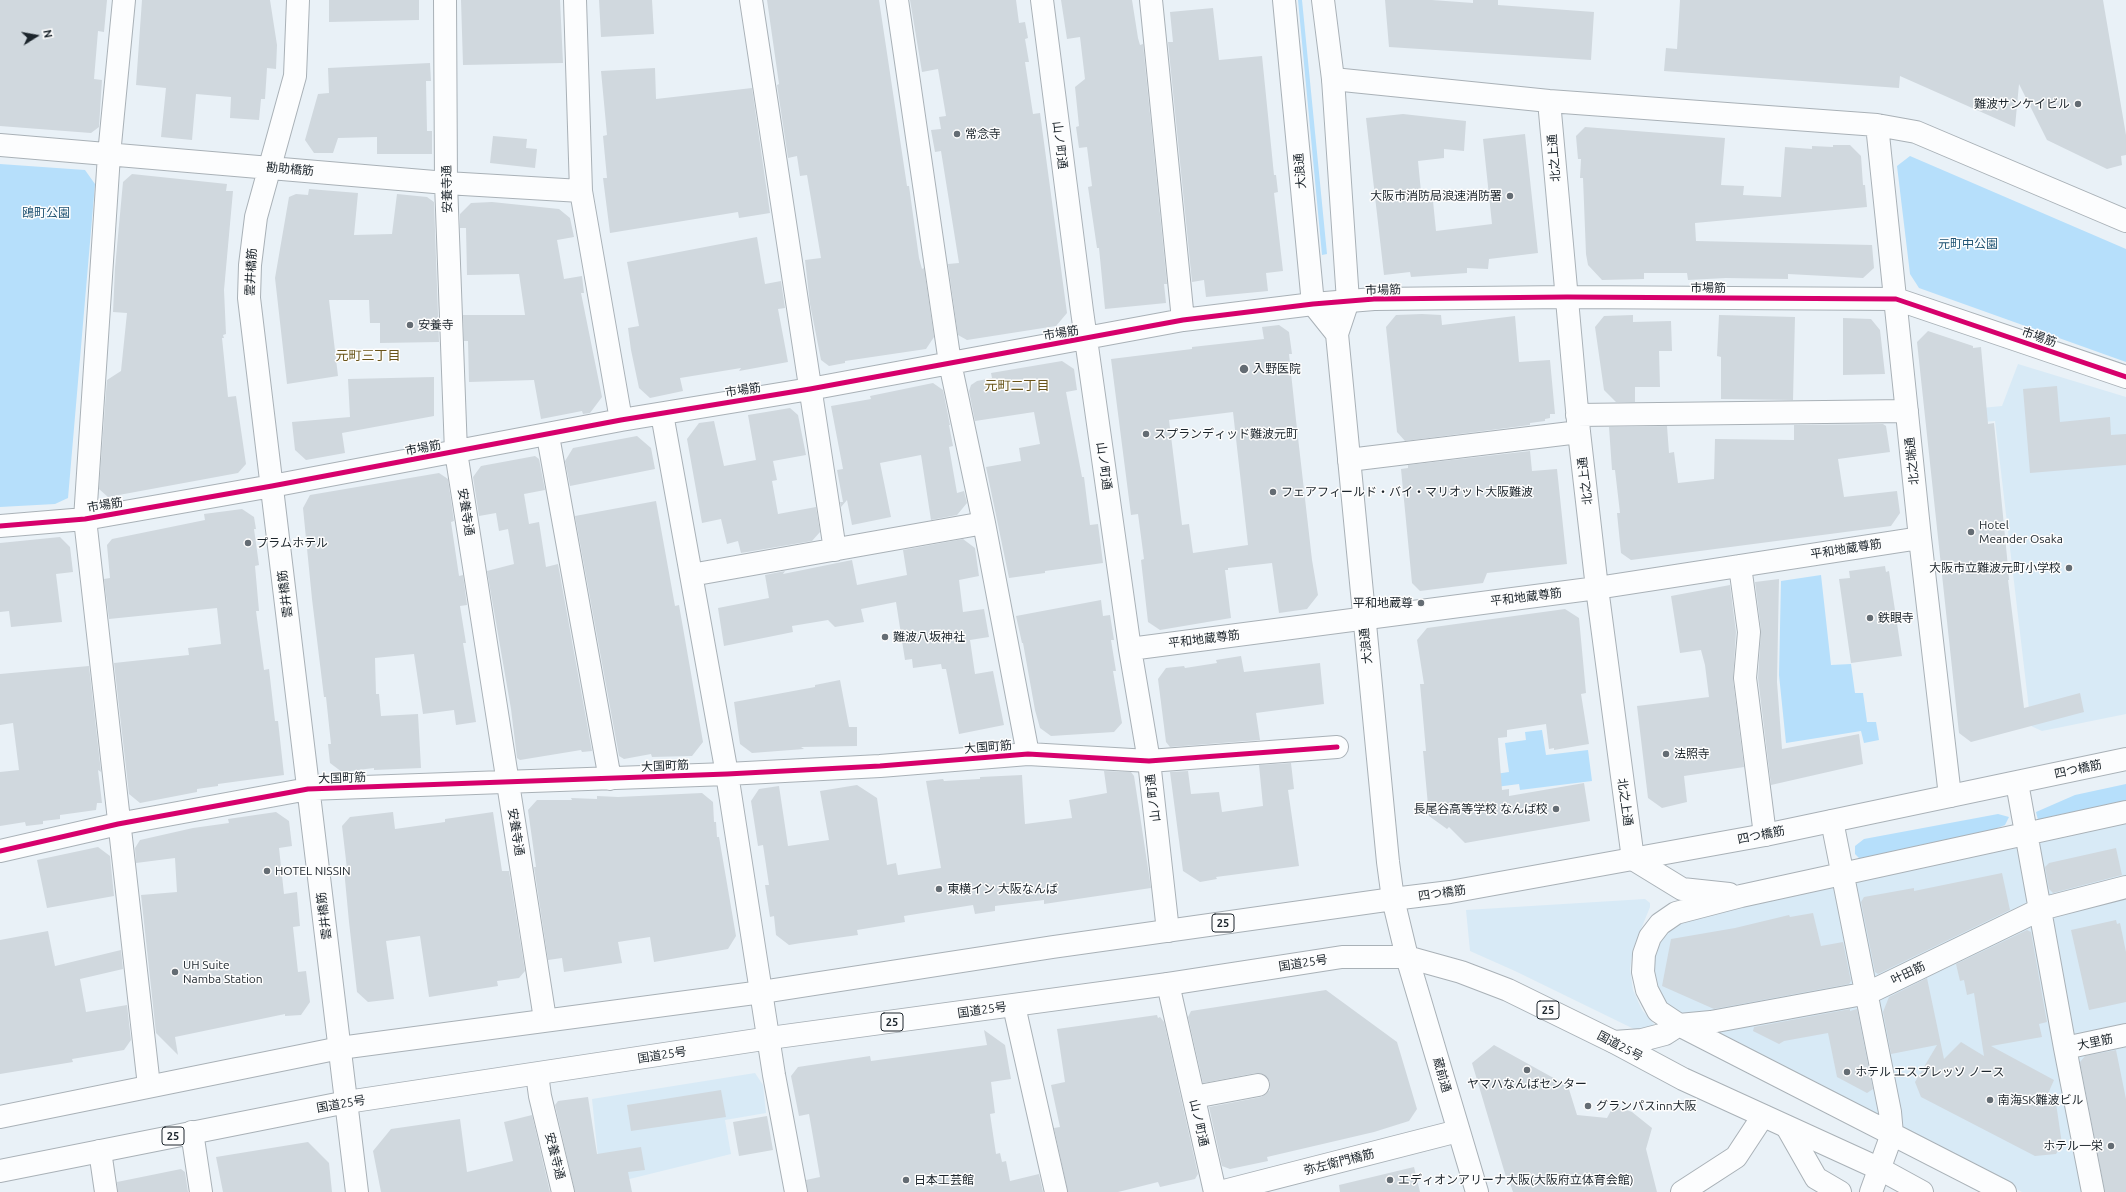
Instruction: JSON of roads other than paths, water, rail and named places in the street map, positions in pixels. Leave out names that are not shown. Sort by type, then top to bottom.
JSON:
[{"type":"main road","points":[[124,0],[109,155],[85,519],[118,824],[149,1086]]},
{"type":"main road","name":"雲井橋筋","points":[[298,0],[295,76],[256,217],[250,265],[249,298],[357,1192]]},
{"type":"main road","name":"安養寺通","points":[[445,0],[446,184],[456,452],[545,1019]]},
{"type":"main road","points":[[575,0],[581,190],[621,420]]},
{"type":"main road","points":[[751,0],[835,550]]},
{"type":"main road","points":[[897,0],[950,363],[984,523],[1028,754]]},
{"type":"main road","name":"山ノ町通","points":[[1042,0],[1086,339],[1130,649],[1149,761],[1168,931]]},
{"type":"main road","points":[[1151,0],[1184,320]]},
{"type":"main road","name":"大浪通","points":[[1284,0],[1313,304]]},
{"type":"main road","name":"大浪通","points":[[1323,0],[1333,79],[1348,301],[1337,334],[1388,862],[1393,899],[1407,957]]},
{"type":"main road","points":[[1333,79],[1549,101],[1877,125],[1916,132],[2126,221]]},
{"type":"main road","name":"北之上通","points":[[1549,101],[1578,423],[1633,859]]},
{"type":"main road","name":"北之端通","points":[[1877,125],[1920,538],[1950,796]]},
{"type":"main road","name":"勘助橋筋","points":[[0,145],[270,167],[446,184],[581,190]]},
{"type":"main road","name":"市場筋","points":[[0,526],[85,519],[548,436],[621,420],[810,389],[1184,320],[1313,304],[1374,299],[1567,297],[1896,299],[2126,377]]},
{"type":"main road","points":[[1313,304],[1337,334]]},
{"type":"main road","points":[[1349,460],[1578,423],[1907,411]]},
{"type":"main road","points":[[662,414],[727,774],[770,1038],[774,1074],[796,1192]]},
{"type":"main road","points":[[548,436],[610,779]]},
{"type":"main road","points":[[691,575],[984,523]]},
{"type":"main road","name":"平和地蔵尊筋","points":[[1130,649],[1598,588],[1920,538]]},
{"type":"main road","points":[[1740,566],[1748,632],[1745,678],[1765,834]]},
{"type":"main road","name":"大国町筋","points":[[0,851],[118,824],[308,789],[727,774],[880,766],[1028,754],[1149,761],[1337,747]]},
{"type":"main road","name":"四つ橋筋","points":[[1393,899],[1450,892],[1765,834],[2017,783],[2126,759]]},
{"type":"main road","points":[[2017,783],[2041,909],[2064,1048],[2093,1192]]},
{"type":"main road","points":[[2005,1192],[1679,1025],[1658,1011],[1647,990],[1643,972],[1644,954],[1650,937],[1660,924],[1676,913],[1741,896],[2126,812]]},
{"type":"main road","points":[[1832,821],[1868,993],[1890,1112],[1892,1134],[1871,1192]]},
{"type":"main road","points":[[1633,859],[1682,889],[1741,896]]},
{"type":"main road","name":"叶田筋","points":[[1679,1025],[1711,1022],[1868,993],[2041,909],[2126,887]]},
{"type":"main road","name":"25","points":[[0,1117],[340,1048],[545,1019],[762,992],[1393,899]]},
{"type":"main road","name":"国道25号","points":[[0,1172],[192,1132],[347,1102],[770,1038],[1014,1006],[1342,957],[1407,957],[1461,972],[1508,990],[1614,1042],[1683,1079],[1880,1170],[1922,1192]]},
{"type":"main road","name":"蔵前通","points":[[1407,957],[1477,1192]]},
{"type":"main road","name":"山ノ町通","points":[[1168,984],[1215,1192]]},
{"type":"main road","points":[[1014,1006],[1056,1192]]},
{"type":"main road","points":[[1614,1042],[1642,1040],[1665,1034],[1679,1025]]},
{"type":"main road","name":"大里筋","points":[[2064,1048],[2126,1035]]},
{"type":"main road","name":"安養寺通","points":[[537,1074],[540,1096],[563,1192]]},
{"type":"main road","points":[[1194,1097],[1258,1085]]},
{"type":"main road","points":[[1682,1192],[1736,1157],[1763,1116]]},
{"type":"main road","points":[[1788,1127],[1816,1178],[1840,1192]]},
{"type":"main road","name":"弥左衛門橋筋","points":[[1220,1192],[1458,1131]]},
{"type":"main road","points":[[192,1132],[201,1192]]},
{"type":"main road","points":[[100,1151],[106,1192]]},
{"type":"place","name":"難波サンケイビル","points":[[2078,104]]},
{"type":"place","name":"常念寺","points":[[957,134]]},
{"type":"place","name":"大阪市消防局浪速消防署","points":[[1510,196]]},
{"type":"place","name":"安養寺","points":[[410,325]]},
{"type":"place","name":"入野医院","points":[[1244,369]]},
{"type":"place","name":"スプランディッド難波元町","points":[[1146,434]]},
{"type":"place","name":"フェアフィールド・バイ・マリオット大阪難波","points":[[1273,492]]},
{"type":"place","name":"Hotel Meander Osaka","points":[[1971,532]]},
{"type":"place","name":"プラムホテル","points":[[248,543]]},
{"type":"place","name":"大阪市立難波元町小学校","points":[[2069,568]]},
{"type":"place","name":"平和地蔵尊","points":[[1421,603]]},
{"type":"place","name":"鉄眼寺","points":[[1870,618]]},
{"type":"place","name":"難波八坂神社","points":[[885,637]]},
{"type":"place","name":"法照寺","points":[[1666,754]]},
{"type":"place","name":"長尾谷高等学校 なんば校","points":[[1556,809]]},
{"type":"place","name":"HOTEL NISSIN","points":[[267,871]]},
{"type":"place","name":"東横イン 大阪なんば","points":[[939,889]]},
{"type":"place","name":"UH Suite Namba Station","points":[[175,972]]},
{"type":"place","name":"ヤマハなんばセンター","points":[[1527,1070]]},
{"type":"place","name":"ホテル エスプレッソ ノース","points":[[1847,1072]]},
{"type":"place","name":"南海SK難波ビル","points":[[1990,1100]]},
{"type":"place","name":"グランパスinn大阪","points":[[1588,1106]]},
{"type":"place","name":"ホテル一栄","points":[[2111,1146]]},
{"type":"place","name":"日本工芸館","points":[[906,1180]]},
{"type":"place","name":"エディオンアリーナ大阪(大阪府立体育会館)","points":[[1390,1180]]},
{"type":"district","name":"元町三丁目","points":[[368,356]]},
{"type":"district","name":"元町二丁目","points":[[1017,386]]},
{"type":"park label","name":"鴎町公園","points":[[46,213]]},
{"type":"park label","name":"元町中公園","points":[[1968,244]]}]
